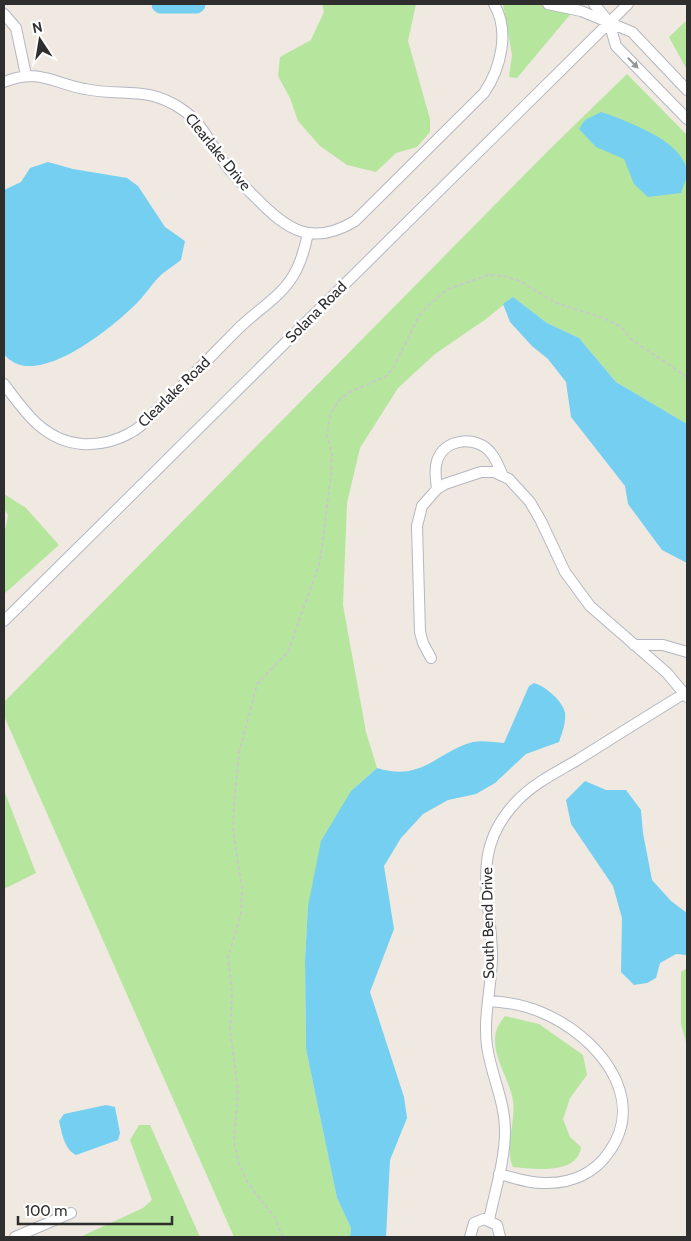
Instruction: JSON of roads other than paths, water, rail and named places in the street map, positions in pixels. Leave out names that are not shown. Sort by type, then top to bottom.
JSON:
[{"type":"street","name":"Clearlake Drive","points":[[4,82],[26,75],[48,77],[83,89],[99,92],[133,91],[174,104],[197,122],[234,175],[274,216],[290,228],[308,233],[332,232],[355,221],[484,93],[496,73],[501,50],[503,23],[494,4]]},
{"type":"street","points":[[548,4],[581,11],[632,32],[687,90]]},
{"type":"street","points":[[594,4],[609,22],[616,46],[687,119]]},
{"type":"street","name":"Solana Road","points":[[4,621],[628,4]]},
{"type":"street","points":[[4,14],[16,28],[26,75]]},
{"type":"street","name":"Clearlake Road","points":[[4,384],[30,419],[52,435],[64,440],[83,444],[96,444],[108,442],[130,433],[168,401],[237,329],[284,289],[298,266],[308,233]]},
{"type":"street","points":[[436,488],[437,462],[442,452],[457,442],[466,441],[484,446],[496,460],[502,474],[516,485],[530,502],[576,590],[590,606],[667,673],[686,695]]},
{"type":"street","points":[[431,658],[423,643],[420,632],[417,526],[422,506],[436,488],[481,472],[502,474]]},
{"type":"street","points":[[634,645],[663,646],[687,652]]},
{"type":"street","name":"South Bend Drive","points":[[489,1220],[499,1174],[505,1129],[501,1099],[487,1045],[492,955],[485,881],[492,839],[502,820],[516,802],[539,782],[686,695]]},
{"type":"street","points":[[488,1001],[521,1005],[543,1013],[575,1030],[608,1063],[619,1086],[623,1110],[622,1125],[612,1149],[598,1165],[585,1174],[563,1182],[546,1184],[499,1174]]},
{"type":"street","points":[[15,1237],[71,1214]]},
{"type":"street","points":[[470,1237],[474,1223],[484,1219],[497,1225],[500,1237]]},
{"type":"water","points":[[601,112],[652,133],[675,150],[683,159],[687,170],[681,193],[648,197],[634,184],[624,159],[596,147],[579,129],[585,120]]},
{"type":"water","points":[[48,162],[73,169],[127,178],[138,186],[165,227],[185,241],[181,260],[162,274],[126,314],[73,352],[53,361],[34,366],[17,364],[4,354],[4,190],[21,182],[30,168]]},
{"type":"water","points":[[513,297],[547,323],[579,338],[616,382],[687,424],[687,563],[662,550],[628,504],[625,486],[571,417],[566,382],[548,359],[532,346],[510,322],[503,304]]},
{"type":"water","points":[[534,683],[553,695],[564,708],[564,728],[559,742],[526,754],[495,783],[476,794],[448,800],[423,814],[401,838],[384,866],[394,929],[370,992],[404,1097],[407,1118],[390,1160],[386,1237],[350,1237],[351,1228],[337,1198],[306,1049],[305,961],[308,906],[321,841],[351,791],[377,768],[393,771],[418,769],[449,752],[473,742],[504,743],[529,686]]},
{"type":"water","points":[[585,781],[606,790],[626,790],[641,810],[643,833],[652,880],[671,901],[687,913],[687,955],[676,954],[660,963],[656,978],[647,983],[634,985],[621,972],[622,918],[613,886],[571,824],[566,800]]},
{"type":"water","points":[[106,1105],[115,1107],[120,1133],[118,1140],[76,1155],[66,1145],[59,1121],[64,1114]]},
{"type":"waterway","points":[[161,4],[196,4]]}]
